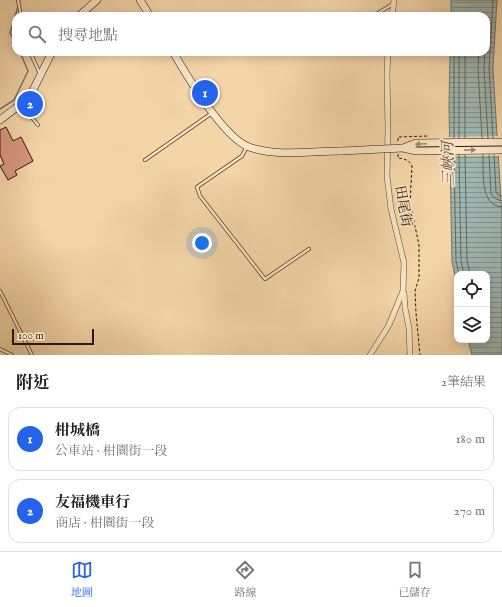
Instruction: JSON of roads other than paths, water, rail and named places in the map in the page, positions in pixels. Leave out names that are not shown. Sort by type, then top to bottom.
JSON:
[{"type":"street","points":[[84,12],[97,0]]},
{"type":"street","points":[[140,0],[148,12]]},
{"type":"street","points":[[393,12],[394,2]]},
{"type":"street","points":[[0,120],[29,98],[50,56]]},
{"type":"street","points":[[176,56],[213,113],[227,131],[247,146],[257,149],[284,152],[341,151],[400,147],[416,143],[502,142]]},
{"type":"street","name":"田尾街","points":[[370,355],[389,325],[403,291],[404,263],[391,209],[387,176],[388,129],[386,73],[388,56]]},
{"type":"street","points":[[400,147],[416,152],[502,150]]},
{"type":"street","points":[[403,291],[410,328],[410,355]]},
{"type":"lane","points":[[18,0],[20,12]]},
{"type":"lane","points":[[379,12],[394,2]]},
{"type":"lane","points":[[32,56],[40,74]]},
{"type":"lane","points":[[21,105],[38,125]]},
{"type":"lane","points":[[145,160],[213,113]]},
{"type":"lane","points":[[247,146],[242,156],[197,187],[200,196],[265,280],[309,249]]},
{"type":"lane","points":[[0,291],[32,355]]},
{"type":"lane","points":[[0,349],[12,355]]},
{"type":"water","points":[[451,0],[497,0],[493,68],[502,217],[502,355],[472,355],[469,343],[490,343],[490,271],[454,271],[452,262],[449,107],[450,56],[490,56],[490,12],[451,12]]},
{"type":"waterway","points":[[16,12],[20,0]]},
{"type":"waterway","points":[[12,26],[10,33],[12,37]]},
{"type":"waterway","points":[[0,109],[14,100],[28,71],[22,56]]},
{"type":"place","name":"柑城橋","points":[[205,93]]},
{"type":"place","name":"友福機車行","points":[[30,104]]},
{"type":"water label","name":"三峽河","points":[[448,164]]}]
